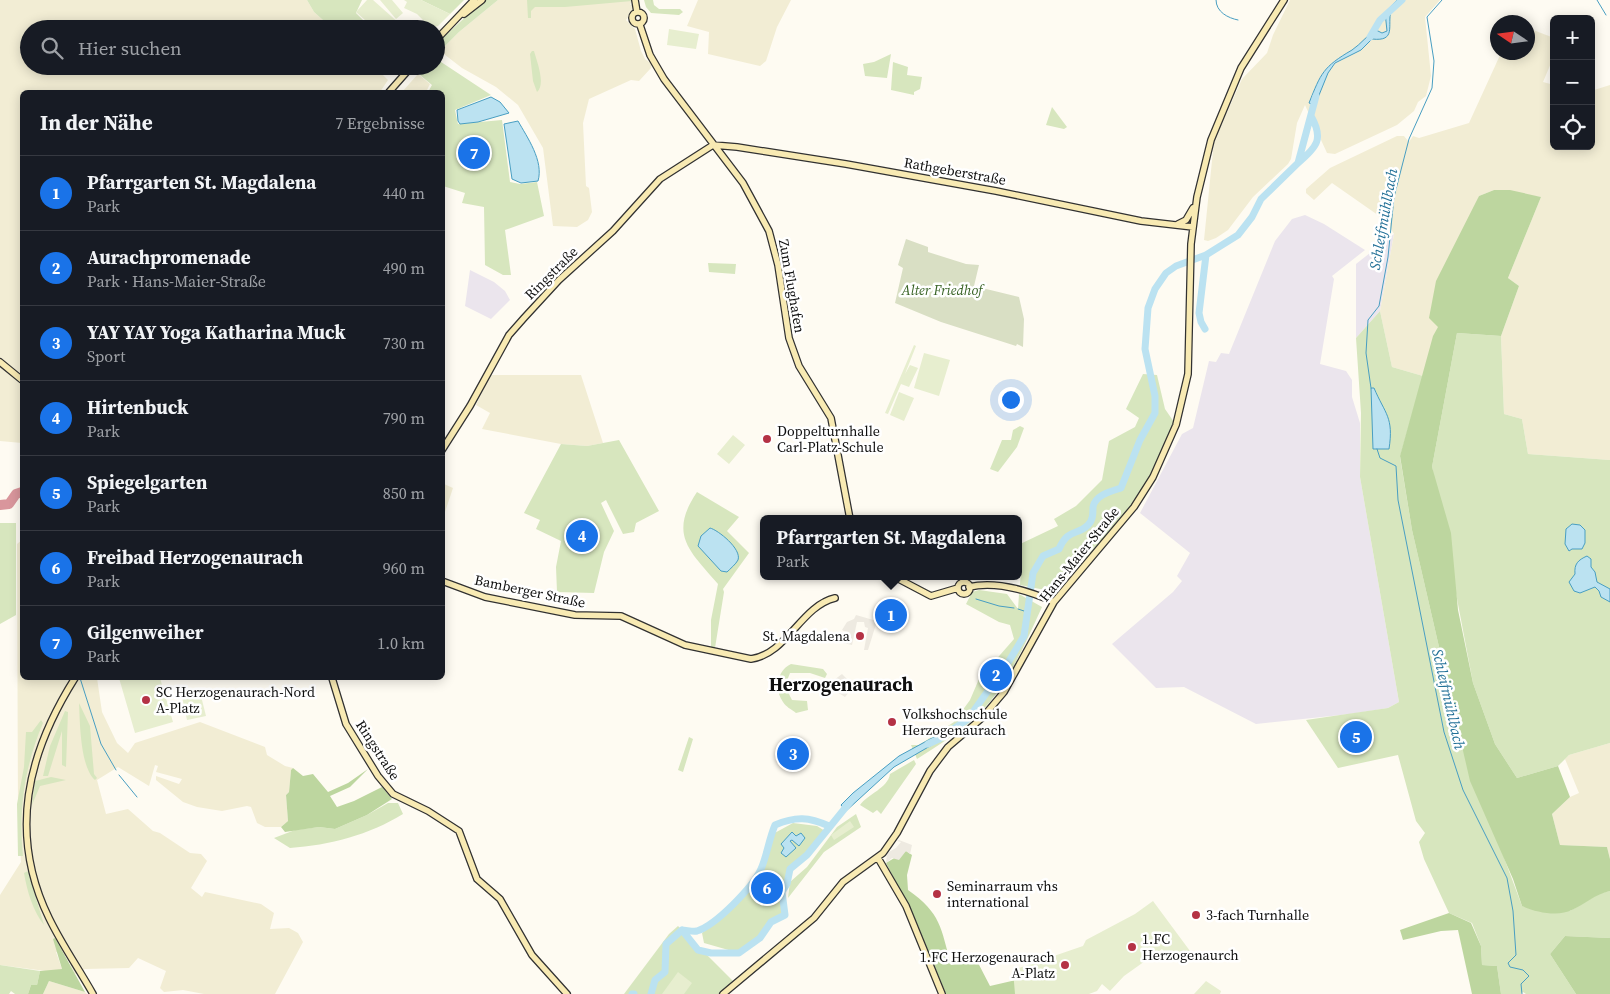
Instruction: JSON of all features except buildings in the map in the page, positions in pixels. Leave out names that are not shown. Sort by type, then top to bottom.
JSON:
[{"type":"street","points":[[445,30],[474,0]]},
{"type":"street","points":[[449,26],[482,0]]},
{"type":"street","name":"Zum Flughafen","points":[[635,0],[637,12],[632,19],[634,23],[640,24],[657,67],[743,183],[769,232],[778,265],[789,338],[799,366],[831,418],[849,515]]},
{"type":"street","name":"Hans-Maier-Straße","points":[[726,992],[814,918],[834,891],[852,875],[878,858],[897,833],[924,779],[948,747],[982,718],[1004,692],[1054,602],[1134,507],[1153,477],[1176,425],[1186,384],[1190,360],[1190,252],[1197,197],[1211,140],[1229,94],[1252,48],[1284,0]]},
{"type":"street","points":[[391,90],[404,75]]},
{"type":"street","name":"Rathgeberstraße","points":[[713,145],[763,150],[846,164],[996,191],[1140,221],[1193,227]]},
{"type":"street","name":"Ringstraße","points":[[445,445],[470,406],[509,334],[559,280],[613,230],[660,179],[713,145]]},
{"type":"street","points":[[1176,225],[1186,220],[1197,197]]},
{"type":"street","points":[[0,362],[20,378]]},
{"type":"street","points":[[900,580],[930,596],[958,588],[964,582],[970,588],[992,585],[1017,590],[1054,602]]},
{"type":"street","name":"Bamberger Straße","points":[[445,582],[485,597],[575,615],[622,616],[665,637],[696,648],[757,658],[783,641],[822,604],[835,598]]},
{"type":"street","points":[[74,680],[49,721],[40,742],[30,784],[27,826],[32,868],[39,894],[49,918],[93,994]]},
{"type":"street","name":"Ringstraße","points":[[332,680],[341,714],[355,742],[388,790],[404,801],[428,811],[458,831],[477,878],[500,899],[532,955],[567,994]]},
{"type":"street","points":[[878,858],[910,915],[942,994]]},
{"type":"shaded area","points":[[0,0],[307,0],[314,12],[323,20],[20,20],[20,75],[383,75],[388,80],[381,90],[20,90],[20,443],[0,441]]},
{"type":"shaded area","points":[[498,0],[632,0],[630,5],[633,4],[633,10],[626,20],[635,29],[645,59],[652,64],[651,68],[639,81],[631,80],[589,99],[583,123],[586,186],[589,188],[592,212],[588,220],[577,227],[553,226],[543,148],[518,105],[496,87],[462,68],[445,55],[445,46]]},
{"type":"shaded area","points":[[698,0],[791,0],[777,27],[766,61],[760,66],[708,54],[709,32],[687,26]]},
{"type":"shaded area","points":[[1290,0],[1440,0],[1425,17],[1431,76],[1426,96],[1418,102],[1414,111],[1397,125],[1335,154],[1327,153],[1305,105],[1297,123],[1291,159],[1288,164],[1253,197],[1228,230],[1216,238],[1208,241],[1204,240],[1214,141],[1242,79],[1267,53],[1273,35]]},
{"type":"shaded area","points":[[1535,31],[1550,36],[1550,65],[1543,82],[1550,84],[1550,150],[1595,150],[1595,90],[1610,85],[1610,460],[1528,454],[1522,419],[1504,414],[1501,336],[1519,286],[1508,278],[1541,197],[1494,190],[1479,196],[1423,376],[1392,367],[1380,311],[1394,234],[1385,220],[1332,183],[1314,200],[1306,193],[1306,189],[1330,168],[1397,136],[1404,136],[1409,142],[1413,136],[1419,138],[1469,123],[1498,60],[1535,60]]},
{"type":"shaded area","points":[[417,75],[430,84],[427,90],[404,90]]},
{"type":"shaded area","points":[[1305,215],[1324,224],[1365,250],[1332,276],[1334,279],[1320,364],[1346,371],[1352,380],[1352,397],[1360,423],[1360,477],[1399,702],[1388,708],[1350,714],[1256,724],[1184,687],[1156,688],[1112,644],[1173,592],[1182,581],[1177,576],[1190,553],[1140,513],[1182,434],[1193,428],[1209,361],[1216,362],[1221,353],[1229,354],[1275,241],[1292,219]]},
{"type":"shaded area","points":[[1394,234],[1380,311],[1356,338],[1356,264]]},
{"type":"shaded area","points":[[470,270],[494,282],[505,291],[510,300],[491,319],[465,306]]},
{"type":"shaded area","points":[[490,375],[581,375],[603,443],[587,446],[561,444],[482,429],[490,413],[476,405]]},
{"type":"shaded area","points":[[445,484],[453,488],[445,512]]},
{"type":"shaded area","points":[[20,542],[20,680],[97,680],[102,712],[117,743],[128,753],[135,743],[200,722],[265,747],[267,755],[285,766],[293,768],[291,770],[289,792],[286,795],[288,821],[281,827],[265,827],[257,823],[251,807],[247,806],[222,811],[197,807],[183,802],[156,780],[156,776],[179,784],[182,779],[156,772],[158,766],[155,765],[149,786],[118,767],[97,780],[106,814],[128,809],[153,831],[160,833],[190,853],[201,854],[207,861],[191,888],[202,897],[205,892],[261,904],[274,913],[270,929],[289,928],[298,933],[303,942],[275,994],[204,994],[183,990],[164,992],[160,988],[166,971],[138,958],[129,968],[85,969],[75,974],[66,956],[56,952],[62,969],[53,972],[0,965],[0,895],[21,862],[18,817],[17,544]]},
{"type":"shaded area","points":[[856,615],[877,621],[868,650],[864,650],[868,628],[865,627],[864,622],[857,622],[852,645],[843,643],[848,633],[842,630],[847,622],[854,619]]},
{"type":"shaded area","points":[[842,674],[854,686],[845,697],[831,688],[834,680]]},
{"type":"shaded area","points":[[1610,743],[1610,859],[1607,847],[1560,845],[1552,814],[1570,797],[1579,793],[1565,759],[1569,755]]},
{"type":"shaded area","points":[[899,840],[912,845],[910,854],[906,851],[899,860],[892,858],[886,863],[887,853],[896,848],[901,842],[897,841]]},
{"type":"shaded area","points":[[49,981],[85,992],[87,994],[43,994]]},
{"type":"green space","points":[[307,0],[362,0],[356,13],[363,20],[323,20],[314,12]]},
{"type":"green space","points":[[367,0],[373,0],[396,20],[365,20],[356,12]]},
{"type":"green space","points":[[380,0],[392,0],[403,13],[396,19]]},
{"type":"green space","points":[[404,0],[421,0],[450,14],[444,20],[423,20],[417,14],[404,8],[407,2]]},
{"type":"green space","points":[[421,0],[464,0],[450,14]]},
{"type":"green space","points":[[484,0],[498,0],[445,46],[445,36]]},
{"type":"green space","points":[[527,0],[632,1],[565,7],[535,7],[531,11],[531,18],[528,18]]},
{"type":"green space","points":[[644,0],[653,0],[654,5],[659,9],[680,9],[683,12],[679,15],[651,13],[646,7]]},
{"type":"green space","points":[[669,29],[699,34],[696,49],[667,45]]},
{"type":"green space","points":[[534,51],[541,78],[540,88],[537,92],[533,81],[530,54]]},
{"type":"green space","points":[[891,54],[887,78],[865,76],[863,64],[874,62]]},
{"type":"green space","points":[[893,62],[908,67],[907,75],[922,77],[920,89],[914,92],[914,95],[891,90]]},
{"type":"green space","points":[[445,65],[491,95],[455,110],[458,124],[502,120],[510,182],[520,184],[537,182],[544,216],[505,230],[511,275],[503,275],[485,265],[484,207],[462,203],[465,193],[445,187],[445,90],[429,90],[432,85],[420,75],[445,75]]},
{"type":"green space","points":[[1052,107],[1067,127],[1064,129],[1046,125]]},
{"type":"green space","points":[[1494,190],[1510,190],[1541,197],[1508,278],[1519,286],[1501,336],[1457,333],[1432,467],[1451,533],[1458,610],[1473,683],[1495,744],[1517,778],[1558,766],[1570,797],[1552,814],[1560,845],[1607,847],[1610,859],[1610,891],[1572,910],[1560,913],[1540,912],[1522,906],[1513,879],[1470,781],[1412,530],[1400,456],[1433,336],[1438,327],[1429,318],[1436,281],[1479,196]]},
{"type":"green space","name":"Alter Friedhof","points":[[906,239],[928,247],[928,252],[966,264],[979,265],[974,286],[1019,297],[1024,319],[1023,347],[941,322],[895,303],[903,268],[898,265]]},
{"type":"green space","points":[[708,263],[736,264],[735,274],[709,272]]},
{"type":"green space","points":[[1380,311],[1392,367],[1423,376],[1400,457],[1412,530],[1461,742],[1522,906],[1570,911],[1600,893],[1610,891],[1610,938],[1565,936],[1550,954],[1576,994],[1526,994],[1523,992],[1521,994],[1501,994],[1497,966],[1482,965],[1481,946],[1472,923],[1449,913],[1424,859],[1419,842],[1425,833],[1416,821],[1398,755],[1338,768],[1306,720],[1388,708],[1399,702],[1360,477],[1361,413],[1356,338]]},
{"type":"green space","points":[[1457,333],[1501,336],[1504,414],[1522,419],[1528,454],[1610,460],[1610,743],[1569,755],[1558,766],[1517,778],[1495,744],[1473,683],[1432,467]]},
{"type":"green space","points":[[914,345],[916,346],[905,374],[910,365],[918,368],[909,387],[901,384],[888,414],[885,413]]},
{"type":"green space","points":[[924,353],[950,360],[939,396],[914,388]]},
{"type":"green space","points":[[1143,374],[1157,375],[1165,409],[1174,422],[1142,489],[1116,526],[1056,590],[1050,591],[1020,585],[1020,580],[1022,580],[1022,543],[1058,526],[1054,519],[1076,506],[1102,480],[1109,441],[1135,427],[1139,418],[1126,409]]},
{"type":"green space","points":[[899,392],[914,398],[904,421],[890,415]]},
{"type":"green space","points":[[1020,426],[1024,428],[1017,447],[998,472],[990,469],[1002,440],[1011,440],[1013,430]]},
{"type":"green space","points":[[733,435],[745,445],[729,464],[717,454]]},
{"type":"green space","points":[[619,440],[659,511],[636,523],[634,532],[623,534],[606,500],[601,503],[614,531],[604,552],[594,593],[557,592],[556,567],[561,541],[536,529],[540,520],[524,513],[561,444],[587,446]]},
{"type":"green space","points":[[697,492],[739,517],[727,531],[749,553],[723,589],[715,648],[711,649],[711,620],[718,584],[691,552],[686,542],[684,531],[684,520],[688,507]]},
{"type":"green space","points":[[0,523],[16,523],[16,615],[0,624]]},
{"type":"green space","points":[[979,590],[1007,594],[1018,609],[1019,594],[1042,607],[1011,670],[992,699],[968,724],[917,759],[911,745],[919,745],[954,722],[970,700],[979,679],[1014,639],[1010,625],[999,622],[966,604],[972,592]]},
{"type":"green space","points":[[891,610],[902,612],[902,619],[897,619],[896,622],[885,622],[885,619],[878,617],[880,612]]},
{"type":"green space","points":[[791,664],[823,669],[827,674],[825,678],[810,673],[790,673],[785,686],[792,700],[807,701],[808,710],[796,713],[787,707],[778,692],[780,675]]},
{"type":"green space","name":"SC Herzogenaurach-Nord A-Platz","points":[[120,680],[161,680],[173,722],[135,733]]},
{"type":"green space","points":[[199,688],[206,716],[187,720],[181,692]]},
{"type":"green space","points":[[79,703],[90,726],[94,774],[97,778],[95,780],[86,765]]},
{"type":"green space","points":[[65,711],[68,712],[66,767],[62,765],[62,731],[48,776],[43,776],[50,746]]},
{"type":"green space","points":[[41,720],[43,723],[27,771],[24,788],[21,822],[23,856],[18,856],[17,804],[24,767],[26,732],[32,732]]},
{"type":"green space","points":[[689,737],[693,739],[683,772],[678,770]]},
{"type":"green space","points":[[914,760],[916,764],[881,814],[877,810],[873,813],[860,805],[886,783],[890,774]]},
{"type":"green space","points":[[293,768],[303,776],[313,774],[328,792],[348,783],[368,769],[350,787],[330,796],[337,807],[382,787],[392,799],[367,815],[335,829],[319,827],[285,832],[281,827],[288,821],[286,795],[289,792],[291,770]]},
{"type":"green space","points":[[51,777],[66,780],[40,786],[32,805],[35,781]]},
{"type":"green space","points":[[388,803],[398,803],[403,814],[377,828],[349,838],[290,848],[274,838],[295,830],[319,827],[335,829],[367,815]]},
{"type":"green space","points":[[856,814],[861,827],[824,852],[788,898],[790,882],[807,867],[837,827]]},
{"type":"green space","points":[[850,821],[854,827],[834,840],[831,835]]},
{"type":"green space","points":[[793,823],[817,826],[825,831],[807,855],[790,869],[787,884],[782,892],[785,915],[771,922],[760,938],[739,953],[704,943],[702,933],[711,926],[711,922],[740,899],[758,877],[771,835]]},
{"type":"green space","points":[[906,851],[912,855],[907,875],[908,890],[927,906],[938,922],[951,965],[976,959],[990,986],[1016,980],[1020,994],[946,994],[916,921],[886,863]]},
{"type":"green space","points":[[28,871],[44,925],[37,914],[29,894],[24,873]]},
{"type":"green space","name":"1.FC Herzogenaurch","points":[[1153,901],[1190,951],[1174,962],[1162,949],[1124,976],[1110,991],[1102,984],[1097,991],[1089,994],[1015,994],[1013,970],[1083,946],[1086,940],[1135,914]]},
{"type":"green space","points":[[1449,913],[1471,923],[1481,946],[1482,965],[1497,966],[1501,994],[1472,994],[1458,930],[1441,931],[1403,940],[1400,930]]},
{"type":"green space","points":[[678,926],[737,985],[729,994],[624,994],[669,934]]},
{"type":"green space","points":[[1565,936],[1610,938],[1610,994],[1576,994],[1550,954]]},
{"type":"green space","points":[[55,938],[85,992],[49,981],[43,994],[28,994],[31,985],[37,985],[40,971],[62,969],[53,939]]},
{"type":"green space","points":[[0,965],[40,971],[37,985],[31,985],[28,994],[15,994],[11,991],[9,994],[0,994]]},
{"type":"green space","points":[[678,972],[692,983],[684,994],[662,994]]},
{"type":"green space","points":[[1206,981],[1221,991],[1220,994],[1194,994]]},
{"type":"water","points":[[1397,0],[1405,0],[1391,11],[1388,35],[1385,38],[1372,39],[1361,50],[1335,63],[1328,73],[1315,105],[1309,103],[1320,78],[1329,66],[1355,48],[1376,30],[1382,33],[1387,31],[1385,12]]},
{"type":"water","points":[[491,97],[500,102],[509,113],[478,122],[460,124],[457,110]]},
{"type":"water","points":[[518,121],[537,157],[539,165],[538,181],[521,183],[512,179],[504,124]]},
{"type":"water","points":[[1371,388],[1374,388],[1388,416],[1390,430],[1389,449],[1373,449]]},
{"type":"water","points":[[1572,524],[1580,525],[1585,530],[1585,543],[1582,549],[1572,549],[1569,551],[1565,544],[1566,529]]},
{"type":"water","points":[[710,528],[718,532],[733,546],[738,556],[738,560],[727,572],[721,571],[698,546],[701,536]]},
{"type":"water","points":[[1587,556],[1591,559],[1591,567],[1595,572],[1597,582],[1610,589],[1610,602],[1601,597],[1595,587],[1580,593],[1574,591],[1569,582],[1575,574],[1577,563]]},
{"type":"water","points":[[934,737],[937,742],[894,767],[846,811],[841,805],[899,756]]},
{"type":"water","points":[[792,832],[796,836],[801,833],[805,838],[799,846],[792,840],[790,841],[796,848],[786,857],[781,853],[784,848],[781,844]]},
{"type":"waterway","points":[[1216,0],[1218,8],[1223,14],[1238,20]]},
{"type":"waterway","points":[[1370,37],[1380,20],[1402,0]]},
{"type":"waterway","name":"Schleifmühlbach","points":[[1371,388],[1366,353],[1368,320],[1379,306],[1388,257],[1394,197],[1409,139],[1432,88],[1434,61],[1427,17],[1442,0]]},
{"type":"waterway","points":[[1597,0],[1606,15]]},
{"type":"waterway","points":[[928,744],[939,739],[968,719],[1009,661],[1024,636],[1033,573],[1043,556],[1059,549],[1062,542],[1069,535],[1090,523],[1094,503],[1097,499],[1104,494],[1121,488],[1140,440],[1155,413],[1155,396],[1145,349],[1148,308],[1155,289],[1166,273],[1176,266],[1206,255],[1238,235],[1252,217],[1261,199],[1298,163],[1316,96]]},
{"type":"waterway","points":[[1298,163],[1314,147],[1318,137],[1311,116]]},
{"type":"waterway","points":[[1205,329],[1199,313],[1206,255]]},
{"type":"waterway","name":"Schleifmühlbach","points":[[1377,449],[1380,458],[1396,466],[1398,500],[1444,732],[1463,790],[1507,878],[1513,911],[1516,955],[1508,963],[1510,967],[1523,970],[1529,976],[1521,984],[1522,994]]},
{"type":"waterway","points":[[976,599],[999,606],[1014,608]]},
{"type":"waterway","points":[[1018,609],[1027,612]]},
{"type":"waterway","points":[[81,680],[101,744],[116,770]]},
{"type":"waterway","points":[[119,775],[137,797]]},
{"type":"waterway","points":[[651,994],[655,980],[665,972],[666,944],[682,930],[698,950],[711,953],[739,953],[760,938],[771,922],[785,915],[782,892],[787,884],[790,869],[807,855],[850,802]]},
{"type":"waterway","points":[[682,930],[697,931],[705,927],[742,895],[761,869],[775,825],[789,820],[809,819],[829,826]]},
{"type":"taxiway","points":[[0,505],[9,504],[16,494],[20,493]]},
{"type":"place","name":"Gilgenweiher","points":[[474,153]]},
{"type":"place","name":"Doppelturnhalle Carl-Platz-Schule","points":[[767,439]]},
{"type":"place","name":"Hirtenbuck","points":[[582,536]]},
{"type":"place","name":"Pfarrgarten St. Magdalena","points":[[891,615]]},
{"type":"place","name":"St. Magdalena","points":[[860,636]]},
{"type":"place","name":"Aurachpromenade","points":[[996,675]]},
{"type":"place","name":"SC Herzogenaurach-Nord A-Platz","points":[[146,700]]},
{"type":"place","name":"Volkshochschule Herzogenaurach","points":[[892,722]]},
{"type":"place","name":"Spiegelgarten","points":[[1356,737]]},
{"type":"place","name":"YAY YAY Yoga Katharina Muck","points":[[793,754]]},
{"type":"place","name":"Freibad Herzogenaurach","points":[[767,888]]},
{"type":"place","name":"Seminarraum vhs international","points":[[937,894]]},
{"type":"place","name":"3-fach Turnhalle","points":[[1196,915]]},
{"type":"place","name":"1.FC Herzogenaurch","points":[[1132,947]]},
{"type":"place","name":"1.FC Herzogenaurach A-Platz","points":[[1065,965]]},
{"type":"district","name":"Herzogenaurach","points":[[841,684]]}]
